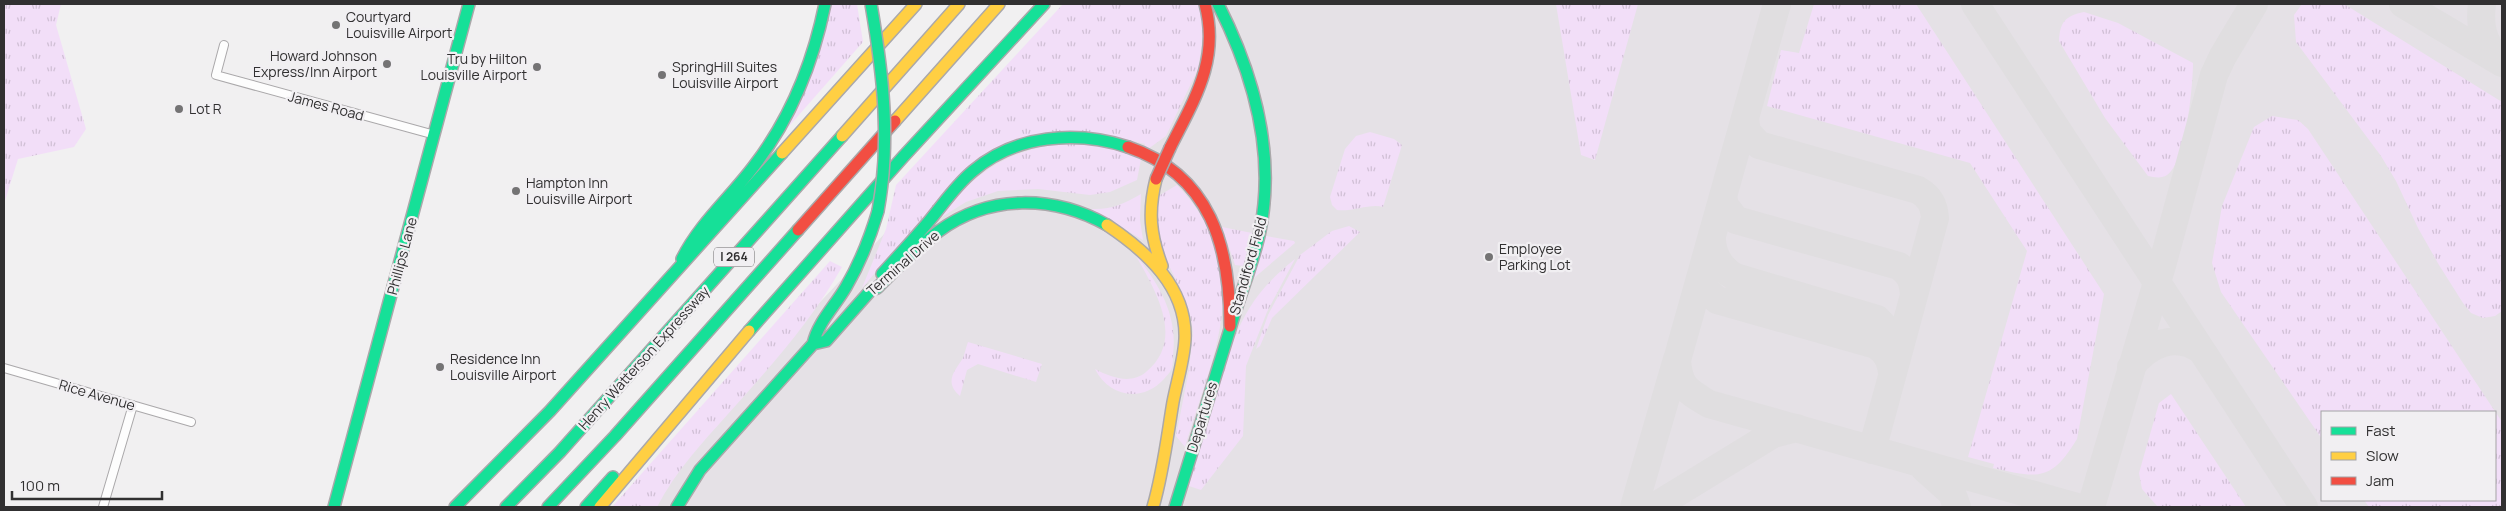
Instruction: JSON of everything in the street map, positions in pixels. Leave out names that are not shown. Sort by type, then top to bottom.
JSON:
[{"type":"main road","name":"Phillips Lane","points":[[334,507],[470,4]]},
{"type":"main road","points":[[681,263],[690,240],[753,167],[777,132],[805,76],[825,4]]},
{"type":"main road","name":"Terminal Drive","points":[[813,344],[814,333],[841,296],[860,260],[878,210],[886,173],[887,112],[871,4]]},
{"type":"main road","points":[[455,507],[550,411],[681,263],[697,248],[916,4]]},
{"type":"main road","name":"Henry Watterson Expressway","points":[[506,507],[560,452],[959,4]]},
{"type":"main road","name":"Henry Watterson Expressway","points":[[548,507],[604,448],[999,4]]},
{"type":"main road","points":[[1168,281],[1152,240],[1148,208],[1156,179],[1203,73],[1209,54],[1211,38],[1205,4]]},
{"type":"main road","name":"Standiford Field","points":[[1218,4],[1242,51],[1250,73],[1259,117],[1264,160],[1264,203],[1260,232],[1244,290],[1230,326]]},
{"type":"main road","points":[[600,507],[692,400],[702,385],[903,157],[1043,6]]},
{"type":"main road","points":[[871,290],[873,284],[958,186],[984,163],[1006,150],[1044,138],[1094,137],[1133,147],[1167,166],[1194,191],[1211,220],[1225,258],[1228,276],[1230,326]]},
{"type":"main road","name":"Terminal Drive","points":[[677,507],[700,470],[813,344],[826,341],[871,290],[877,288],[929,238],[951,223],[985,208],[1020,202],[1065,207],[1090,215],[1107,224],[1145,252],[1168,281],[1183,317],[1185,345],[1175,390],[1162,481],[1154,507]]},
{"type":"main road","name":"Departures","points":[[1175,507],[1230,326]]},
{"type":"main road","points":[[586,507],[686,394],[702,385]]},
{"type":"street","name":"James Road","points":[[224,45],[216,75],[435,135]]},
{"type":"street","name":"Rice Avenue","points":[[4,368],[191,422]]},
{"type":"street","points":[[103,507],[133,405]]},
{"type":"shaded area","points":[[1085,4],[2502,4],[2502,507],[627,507],[904,213]]},
{"type":"green space","points":[[4,4],[61,4],[56,25],[86,129],[74,147],[18,159],[4,204]]},
{"type":"green space","points":[[829,4],[857,4],[863,42],[784,132]]},
{"type":"green space","points":[[1063,4],[1199,4],[1204,30],[1198,69],[1166,136],[1148,149],[1144,147],[1145,144],[1101,133],[1052,132],[970,167],[959,176],[862,288],[886,229],[896,185]]},
{"type":"green space","points":[[1556,4],[1638,4],[1595,160],[1581,155]]},
{"type":"green space","points":[[1814,4],[1916,4],[2104,294],[2077,439],[2068,453],[2051,470],[2032,475],[2021,474],[1993,468],[1994,464],[1968,457],[2027,251],[1970,163],[1767,106],[1781,50],[1799,53]]},
{"type":"green space","points":[[2302,4],[2344,4],[2502,102],[2502,311],[2495,316],[2483,318],[2471,313],[2463,303],[2418,228],[2396,181],[2381,156],[2296,42],[2294,15]]},
{"type":"green space","points":[[2084,12],[2118,23],[2193,63],[2192,88],[2184,140],[2174,168],[2167,175],[2158,177],[2148,176],[2105,118],[2059,41],[2062,25],[2065,21],[2072,16]]},
{"type":"green space","points":[[2272,116],[2298,120],[2308,129],[2495,411],[2321,411],[2321,438],[2221,292],[2212,263],[2222,206],[2254,127]]},
{"type":"green space","points":[[1370,132],[1394,139],[1402,145],[1383,207],[1373,206],[1337,210],[1332,205],[1330,197],[1345,149],[1356,136]]},
{"type":"green space","points":[[1063,143],[1103,146],[1141,159],[1137,180],[1110,192],[1090,195],[1038,189],[998,191],[966,202],[932,223],[961,192],[989,169],[1021,153]]},
{"type":"green space","points":[[1177,185],[1202,217],[1216,248],[1223,280],[1222,312],[1217,344],[1185,447],[1176,436],[1189,370],[1193,332],[1190,314],[1179,286],[1156,239],[1153,213],[1160,195]]},
{"type":"green space","points":[[1141,194],[1140,220],[1143,240],[1091,209],[1117,206]]},
{"type":"green space","points":[[1349,226],[1360,232],[1272,318],[1260,346],[1256,349],[1268,315],[1300,255],[1332,231]]},
{"type":"green space","points":[[1222,227],[1252,233],[1244,266],[1235,265]]},
{"type":"green space","points":[[1266,236],[1294,241],[1295,243],[1254,278]]},
{"type":"green space","points":[[1135,254],[1152,277],[1165,301],[1170,313],[1174,340],[1173,365],[1170,372],[1155,387],[1146,392],[1136,394],[1117,391],[1101,378],[1095,369],[1107,375],[1120,378],[1127,379],[1140,376],[1158,359],[1164,345],[1163,314],[1158,298]]},
{"type":"green space","points":[[1295,259],[1267,312],[1246,366],[1243,436],[1201,490],[1189,486],[1196,457],[1232,345],[1240,326],[1249,309],[1261,293]]},
{"type":"green space","points":[[830,261],[842,267],[817,307],[774,361],[690,458],[672,482],[657,507],[612,507]]},
{"type":"green space","points":[[968,342],[1042,364],[1036,382],[978,364],[967,370],[960,396],[952,386],[952,377],[963,358]]},
{"type":"green space","points":[[2171,394],[2246,507],[2158,507],[2142,489],[2139,473],[2159,403]]},
{"type":"green space","points":[[2496,413],[2502,422],[2502,507],[2369,507],[2365,501],[2496,501]]},
{"type":"taxiway","points":[[1777,4],[1677,360],[1682,382],[1690,391],[1709,404],[2077,507]]},
{"type":"taxiway","points":[[1975,4],[2304,507]]},
{"type":"taxiway","points":[[2091,507],[2163,262],[2214,75],[2254,4]]},
{"type":"taxiway","points":[[2403,4],[2502,63]]},
{"type":"taxiway","points":[[2482,4],[2481,20],[2483,34],[2489,47],[2499,60]]},
{"type":"taxiway","points":[[1745,119],[1747,132],[1759,145],[1918,190],[1926,196],[1934,209],[1935,218],[1872,450]]},
{"type":"taxiway","points":[[1723,196],[1725,206],[1736,220],[1899,266],[1910,278],[1914,295]]},
{"type":"taxiway","points":[[1712,235],[1713,248],[1718,260],[1735,277],[1877,319],[1889,332],[1896,356]]},
{"type":"taxiway","points":[[1701,276],[1706,290],[1717,300],[1876,345],[1887,356],[1892,372]]},
{"type":"taxiway","points":[[2131,367],[2146,352],[2163,343],[2172,341],[2182,342],[2201,350]]},
{"type":"taxiway","points":[[1634,507],[1677,359]]},
{"type":"taxiway","points":[[1654,507],[1773,434],[1797,428]]},
{"type":"taxiway","points":[[1924,468],[1952,493],[1957,507]]},
{"type":"traffic: fast","points":[[334,507],[469,4]]},
{"type":"traffic: fast","points":[[682,259],[697,234],[745,178],[779,129],[790,109],[807,69],[825,4]]},
{"type":"traffic: fast","points":[[871,4],[882,82],[885,133],[882,185],[878,211]]},
{"type":"traffic: fast","points":[[749,331],[903,157],[1044,4]]},
{"type":"traffic: fast","points":[[1175,507],[1254,256],[1264,201],[1265,172],[1258,114],[1242,58],[1218,4]]},
{"type":"traffic: fast","points":[[506,507],[560,452],[842,136]]},
{"type":"traffic: fast","points":[[882,274],[961,182],[990,159],[1027,143],[1047,139],[1088,139],[1128,147]]},
{"type":"traffic: fast","points":[[455,507],[550,411],[782,153]]},
{"type":"traffic: fast","points":[[813,344],[826,341],[871,290],[877,288],[931,237],[959,219],[979,210],[1000,205],[1044,204],[1065,208],[1107,225]]},
{"type":"traffic: fast","points":[[677,507],[700,470],[813,344],[823,321],[842,294],[856,269],[878,211]]},
{"type":"traffic: fast","points":[[548,507],[615,436],[798,230]]},
{"type":"traffic: fast","points":[[586,507],[613,477]]},
{"type":"traffic: slow","points":[[782,153],[916,4]]},
{"type":"traffic: slow","points":[[842,136],[959,4]]},
{"type":"traffic: slow","points":[[895,121],[999,4]]},
{"type":"traffic: slow","points":[[1156,179],[1151,212],[1155,244],[1162,266]]},
{"type":"traffic: slow","points":[[1107,225],[1136,246],[1161,272],[1179,303],[1184,320],[1185,339],[1183,355],[1153,507]]},
{"type":"traffic: slow","points":[[600,507],[749,331]]},
{"type":"traffic: jam","points":[[1170,148],[1196,96],[1207,62],[1209,24],[1205,4]]},
{"type":"traffic: jam","points":[[798,230],[895,121]]},
{"type":"traffic: jam","points":[[1128,147],[1156,159],[1179,176],[1197,195],[1210,217],[1220,242],[1226,269],[1230,326]]},
{"type":"traffic: jam","points":[[1156,179],[1170,148]]},
{"type":"place","name":"Courtyard Louisville Airport","points":[[336,25]]},
{"type":"place","name":"Howard Johnson Express/Inn Airport","points":[[387,64]]},
{"type":"place","name":"Tru by Hilton Louisville Airport","points":[[537,67]]},
{"type":"place","name":"SpringHill Suites Louisville Airport","points":[[662,75]]},
{"type":"place","name":"Lot R","points":[[179,109]]},
{"type":"place","name":"Hampton Inn Louisville Airport","points":[[516,191]]},
{"type":"place","name":"Employee Parking Lot","points":[[1489,257]]},
{"type":"place","name":"Residence Inn Louisville Airport","points":[[440,367]]}]
